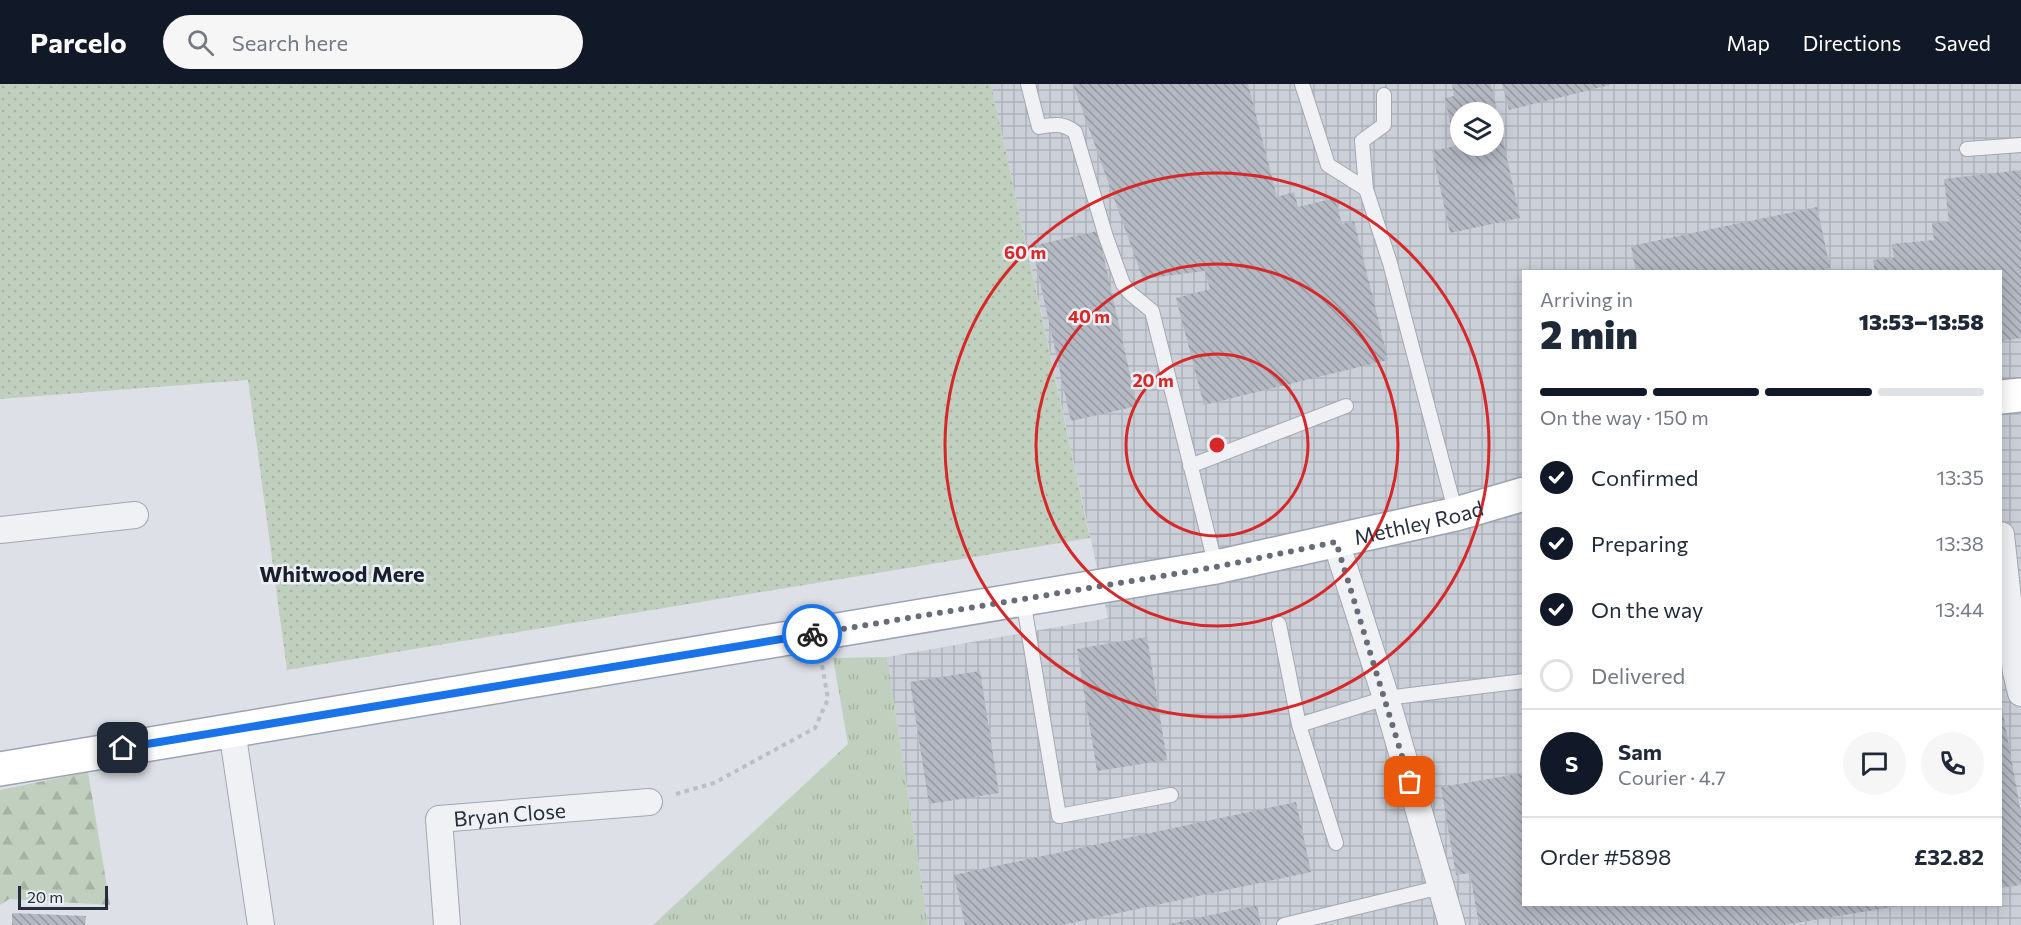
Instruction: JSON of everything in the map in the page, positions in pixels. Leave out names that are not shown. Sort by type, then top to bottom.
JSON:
[{"type":"main road","points":[[2002,397],[2021,395]]},
{"type":"main road","name":"Methley Road","points":[[0,769],[1216,567],[1456,514],[1522,495]]},
{"type":"street","points":[[0,530],[135,515]]},
{"type":"street","points":[[1336,542],[1386,698],[1452,925]]},
{"type":"street","points":[[2002,544],[2016,672],[2021,693]]},
{"type":"street","points":[[232,730],[261,925]]},
{"type":"street","name":"Bryan Close","points":[[447,925],[439,819],[649,802]]},
{"type":"lane","points":[[1028,84],[1039,127],[1056,124],[1067,126],[1075,132],[1106,237],[1123,284],[1130,293],[1152,311],[1216,567]]},
{"type":"lane","points":[[1302,84],[1328,165],[1366,189]]},
{"type":"lane","points":[[1384,95],[1384,125],[1362,141],[1366,189],[1390,263],[1456,514]]},
{"type":"lane","points":[[1967,149],[2021,144]]},
{"type":"lane","points":[[1190,466],[1346,406]]},
{"type":"lane","points":[[1023,598],[1059,816],[1171,795]]},
{"type":"lane","points":[[1279,624],[1299,724],[1336,843]]},
{"type":"lane","points":[[1299,724],[1386,698],[1522,681]]},
{"type":"lane","points":[[1284,925],[1340,919],[1441,887]]},
{"type":"path","points":[[649,802],[714,783],[814,728],[828,699],[817,633]]},
{"type":"shaded area","points":[[991,84],[2021,84],[2021,925],[928,925],[887,657],[1108,618]]},
{"type":"green space","points":[[0,84],[991,84],[1090,538],[287,670],[248,380],[0,399]]},
{"type":"green space","points":[[887,657],[928,925],[653,925],[848,744],[833,658]]},
{"type":"green space","points":[[88,772],[110,905],[9,899],[0,905],[0,790]]},
{"type":"building","points":[[1073,84],[1248,84],[1277,197],[1294,192],[1298,207],[1335,198],[1342,224],[1354,221],[1388,360],[1204,405],[1176,298],[1210,289],[1205,271],[1143,279]]},
{"type":"building","points":[[1452,84],[1491,84],[1495,102],[1450,102],[1450,122],[1445,98],[1454,96]]},
{"type":"building","points":[[1502,84],[1610,84],[1610,85],[1509,110]]},
{"type":"building","points":[[1504,144],[1520,218],[1450,233],[1432,151],[1450,147],[1450,156],[1504,156]]},
{"type":"building","points":[[2021,170],[2021,338],[2002,341],[2002,270],[1875,270],[1873,260],[1894,258],[1892,244],[1934,240],[1932,223],[1949,222],[1944,179]]},
{"type":"building","points":[[1817,207],[1831,270],[1636,270],[1631,246]]},
{"type":"building","points":[[1098,231],[1137,406],[1071,421],[1032,246]]},
{"type":"building","points":[[1147,637],[1167,760],[1097,771],[1077,649]]},
{"type":"building","points":[[980,671],[999,793],[929,804],[910,682]]},
{"type":"building","points":[[2002,708],[2021,813],[2021,885],[2002,888]]},
{"type":"building","points":[[1522,773],[1522,906],[1898,906],[1784,925],[1479,925],[1470,873],[1456,875],[1441,787]]},
{"type":"building","points":[[1296,802],[1311,872],[1062,925],[965,925],[954,875]]},
{"type":"building","points":[[1257,905],[1261,925],[1170,925],[1170,924]]},
{"type":"building","points":[[12,913],[86,916],[85,925],[12,925]]},
{"type":"way so far","points":[[812,634],[1216,567],[1336,542],[1386,698],[1410,782]]},
{"type":"district","name":"Whitwood Mere","points":[[342,573]]},
{"type":"route","points":[[123,748],[812,634]]}]
